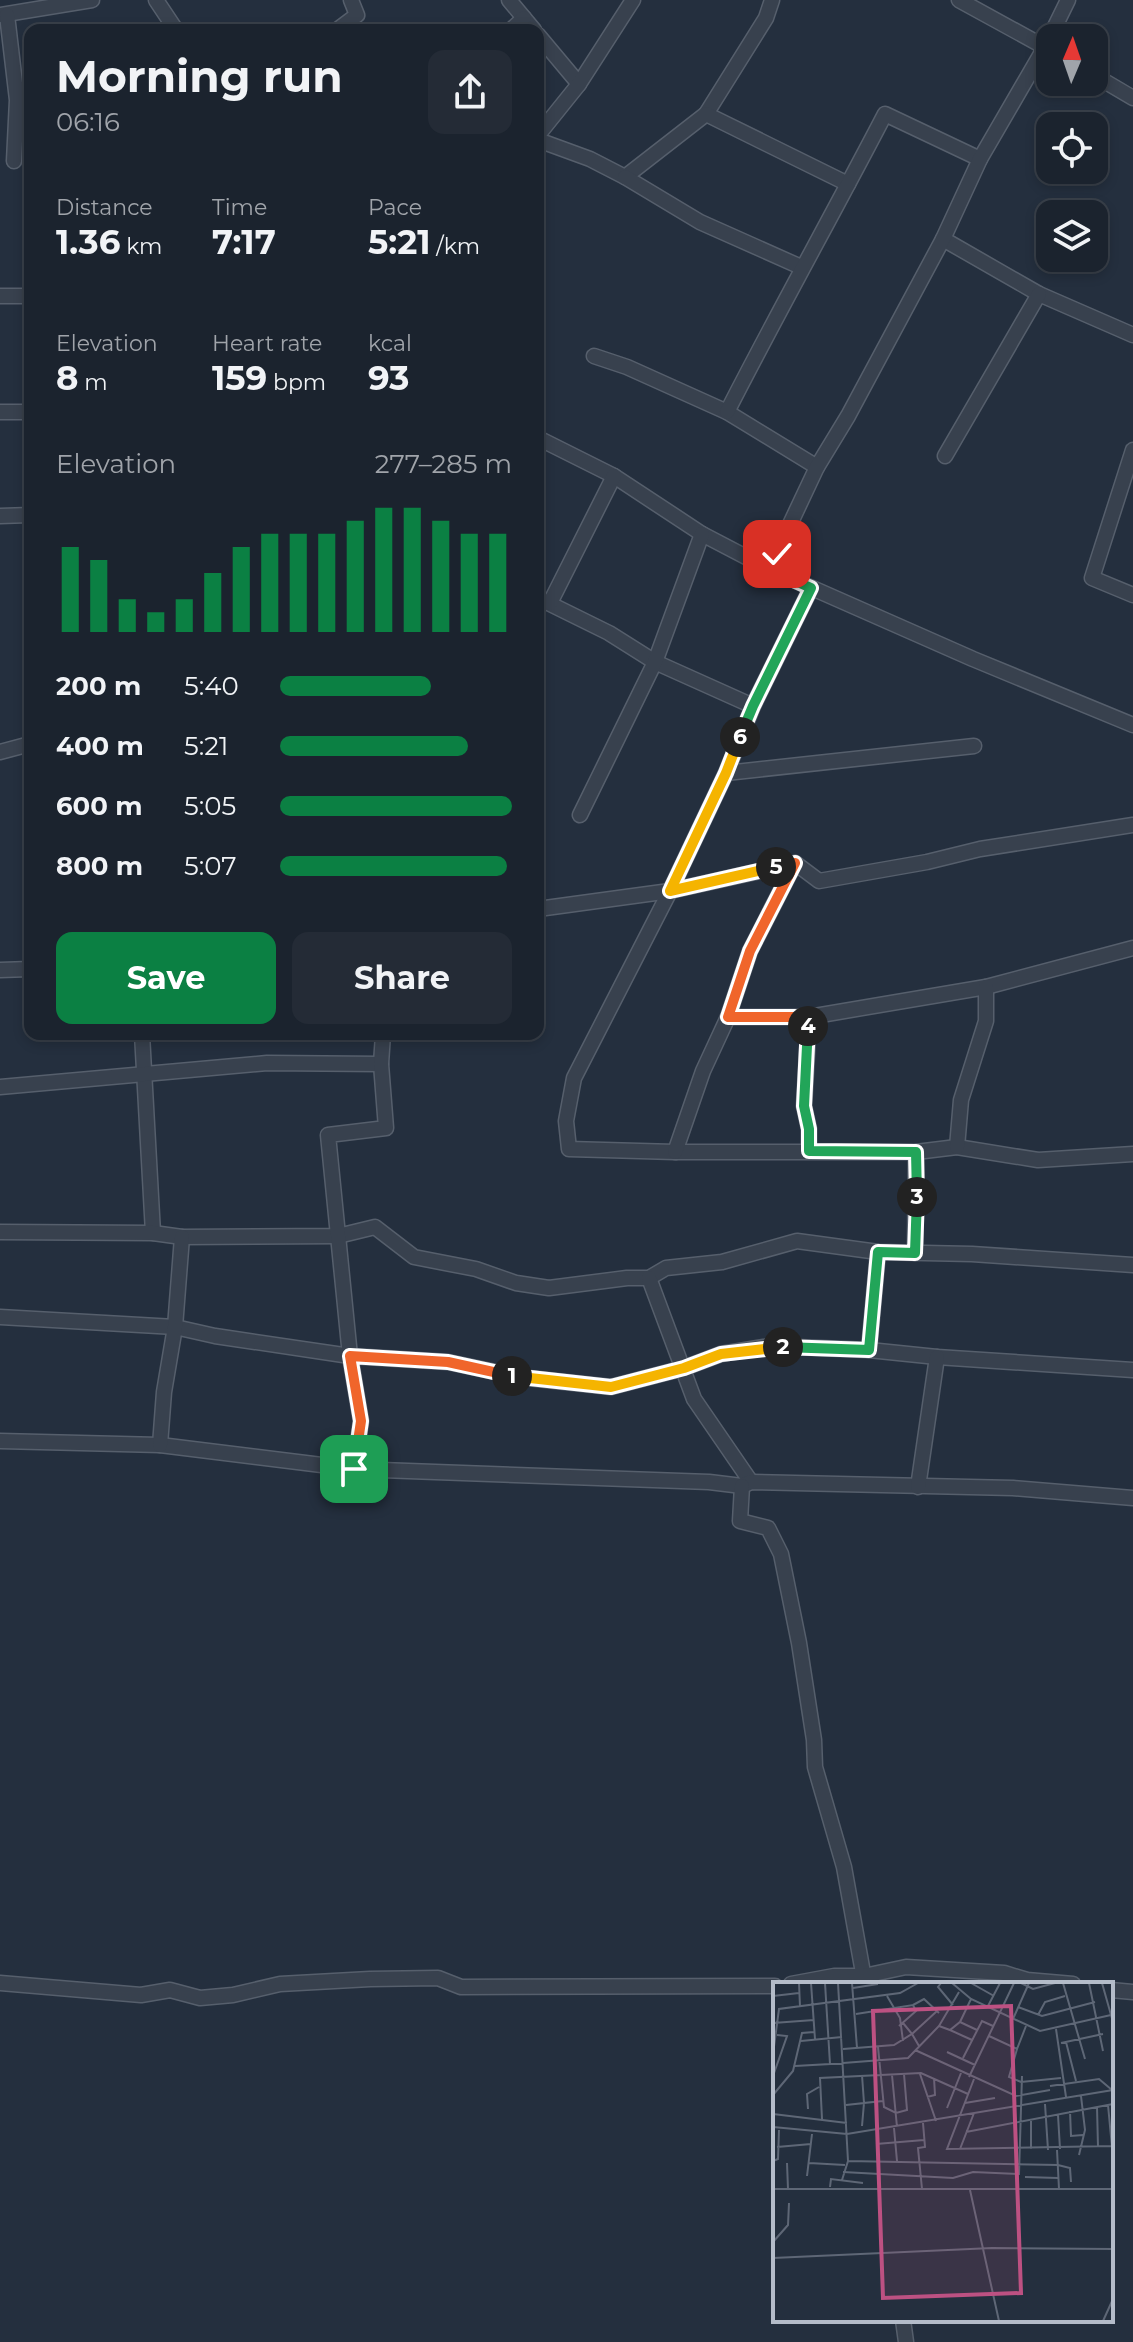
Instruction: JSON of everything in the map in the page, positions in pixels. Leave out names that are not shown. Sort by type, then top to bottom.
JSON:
[{"type":"street","points":[[14,161],[17,100],[4,15],[92,0]]},
{"type":"street","points":[[156,0],[172,24]]},
{"type":"street","points":[[345,24],[357,15],[351,0]]},
{"type":"street","points":[[509,0],[529,24]]},
{"type":"street","points":[[544,130],[579,84],[633,0]]},
{"type":"street","points":[[625,177],[706,114],[759,29],[772,0]]},
{"type":"street","points":[[959,0],[1036,42]]},
{"type":"street","points":[[1058,24],[1068,0]]},
{"type":"street","points":[[518,24],[524,18]]},
{"type":"street","points":[[544,42],[579,84]]},
{"type":"street","points":[[769,569],[817,467],[848,416],[943,239],[980,159],[1036,68]]},
{"type":"street","points":[[1108,83],[1133,98]]},
{"type":"street","points":[[706,114],[848,184]]},
{"type":"street","points":[[727,412],[801,267],[818,243],[885,114],[980,159]]},
{"type":"street","points":[[544,140],[625,177],[700,222],[801,267]]},
{"type":"street","points":[[943,239],[1039,294],[1133,335]]},
{"type":"street","points":[[945,456],[1039,294]]},
{"type":"street","points":[[0,296],[24,296]]},
{"type":"street","points":[[594,356],[627,367],[727,412],[817,467]]},
{"type":"street","points":[[0,412],[24,412]]},
{"type":"street","points":[[544,441],[614,476],[702,534],[769,569],[1133,725]]},
{"type":"street","points":[[1133,450],[1092,578],[1133,595]]},
{"type":"street","points":[[614,476],[544,600],[609,633],[655,662],[753,706]]},
{"type":"street","points":[[0,516],[24,515]]},
{"type":"street","points":[[580,815],[655,662],[702,534]]},
{"type":"street","points":[[811,588],[753,706],[726,773],[670,891],[574,1078],[566,1121],[569,1149],[916,1152],[957,1147],[1038,1160],[1133,1154]]},
{"type":"street","points":[[0,752],[24,746]]},
{"type":"street","points":[[726,773],[974,746]]},
{"type":"street","points":[[544,908],[670,891],[795,863],[819,881],[927,862],[980,849],[1133,825]]},
{"type":"street","points":[[675,1152],[703,1071],[728,1017],[750,951],[795,863]]},
{"type":"street","points":[[728,1017],[809,1017],[986,987],[1133,948]]},
{"type":"street","points":[[0,970],[24,969]]},
{"type":"street","points":[[957,1147],[961,1100],[986,1021],[986,987]]},
{"type":"street","points":[[809,1017],[804,1106],[809,1129],[809,1151]]},
{"type":"street","points":[[142,1040],[153,1233]]},
{"type":"street","points":[[354,1469],[361,1421],[350,1356],[328,1135],[386,1128],[381,1064],[383,1040]]},
{"type":"street","points":[[0,1087],[267,1063],[381,1064]]},
{"type":"street","points":[[915,1253],[916,1152]]},
{"type":"street","points":[[0,1232],[153,1233],[182,1237],[338,1236],[375,1227],[414,1257],[476,1269],[516,1283],[549,1288],[649,1278],[666,1268],[722,1262],[797,1241],[878,1252],[1133,1265]]},
{"type":"street","points":[[160,1445],[164,1392],[175,1327],[182,1237]]},
{"type":"street","points":[[869,1350],[878,1252]]},
{"type":"street","points":[[649,1278],[694,1399],[746,1484],[740,1521],[768,1528],[781,1554],[799,1643],[814,1740],[815,1767],[844,1867],[864,1980]]},
{"type":"street","points":[[0,1317],[175,1327],[350,1356],[448,1362],[519,1377],[611,1387],[684,1368],[721,1354],[770,1346],[869,1350],[1133,1370]]},
{"type":"street","points":[[918,1487],[937,1357]]},
{"type":"street","points":[[0,1441],[160,1445],[354,1469],[746,1484],[1013,1488],[1133,1498]]},
{"type":"street","points":[[802,1982],[834,1976],[864,1980],[906,1967],[1004,1973],[1027,1980],[1050,1982]]},
{"type":"street","points":[[0,1983],[141,1995],[170,1990],[200,1998],[233,1995],[280,1984],[370,1979],[438,1978],[461,1987],[773,1986]]},
{"type":"street","points":[[1113,1990],[1133,1992]]},
{"type":"street","points":[[903,2322],[906,2342]]},
{"type":"route","points":[[354,1469],[361,1421],[350,1356],[448,1362],[519,1377],[611,1387],[684,1368],[721,1354],[770,1346],[869,1350],[878,1252],[915,1253],[916,1152],[809,1151],[809,1129],[804,1106],[809,1017],[728,1017],[750,951],[795,863],[670,891],[726,773],[753,706],[811,588],[769,569],[777,554]]}]
